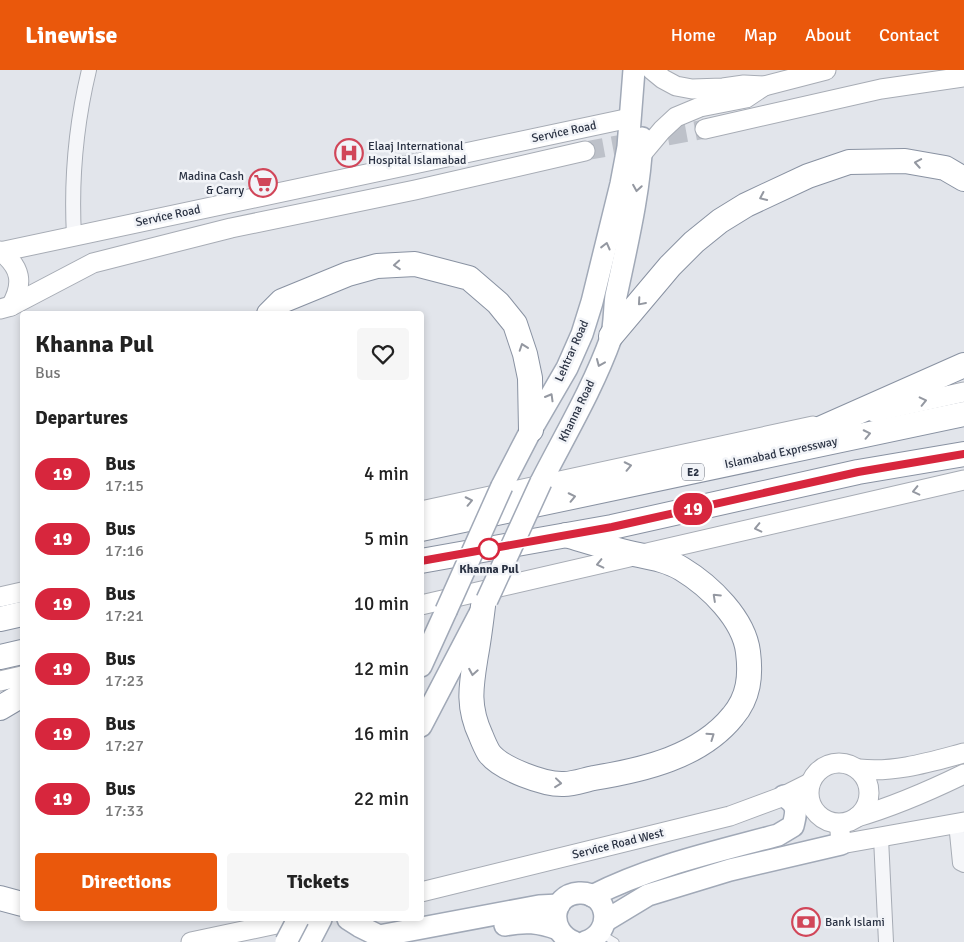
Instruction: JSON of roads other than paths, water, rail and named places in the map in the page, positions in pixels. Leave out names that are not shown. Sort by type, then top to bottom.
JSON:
[{"type":"highway","points":[[612,336],[670,266],[700,237],[720,221],[746,205],[808,176],[849,162],[905,161],[945,168],[964,178]]},
{"type":"highway","points":[[272,311],[282,302],[348,274],[376,266],[415,264],[469,278],[498,303],[515,324],[525,354],[530,378],[532,430]]},
{"type":"highway","points":[[744,461],[964,365]]},
{"type":"highway","name":"Islamabad Expressway","points":[[424,529],[964,414]]},
{"type":"highway","points":[[424,560],[612,527],[858,472],[964,454]]},
{"type":"highway","points":[[485,603],[470,686],[471,705],[474,720],[490,754],[502,765],[525,775],[563,784],[639,770],[678,756],[719,731],[734,716],[748,688],[750,666],[747,642],[738,623],[726,606],[698,580],[681,568],[663,560],[566,536]]},
{"type":"highway","points":[[0,619],[20,614]]},
{"type":"highway","points":[[0,657],[20,652]]},
{"type":"highway","points":[[0,708],[20,696]]},
{"type":"highway","points":[[0,898],[20,903]]},
{"type":"main road","name":"Lehtrar Road","points":[[424,659],[502,486],[567,368],[582,334],[592,302],[621,184],[628,147],[634,70]]},
{"type":"main road","name":"Khanna Road","points":[[424,720],[485,603],[541,482],[586,395],[612,336],[616,297],[622,273],[641,155],[646,70]]},
{"type":"main road","points":[[592,896],[630,878],[676,862],[778,835],[793,826],[796,816],[796,808],[784,796]]},
{"type":"main road","points":[[597,937],[648,895],[840,834]]},
{"type":"main road","points":[[566,936],[556,921],[556,913],[559,905],[570,895],[578,893],[592,896],[603,907],[597,937]]},
{"type":"main road","points":[[351,921],[378,936],[540,906],[559,905]]},
{"type":"main road","points":[[286,942],[298,921]]},
{"type":"main road","points":[[308,942],[320,921]]},
{"type":"main road","points":[[399,942],[525,921],[545,924],[566,936]]},
{"type":"street","points":[[74,236],[72,202],[82,99],[89,70]]},
{"type":"street","points":[[652,70],[662,79],[676,86],[692,89],[744,85],[764,86],[826,70]]},
{"type":"street","points":[[705,129],[881,89],[964,77]]},
{"type":"street","points":[[641,155],[676,117],[700,107],[746,98],[764,86]]},
{"type":"street","name":"Service Road","points":[[0,252],[630,118]]},
{"type":"street","points":[[6,308],[93,264],[230,228],[415,190],[585,151]]},
{"type":"street","points":[[0,252],[14,264],[20,282],[18,295],[6,308]]},
{"type":"street","points":[[424,510],[964,392]]},
{"type":"street","points":[[424,604],[964,480]]},
{"type":"street","points":[[0,597],[20,592]]},
{"type":"street","points":[[0,681],[20,676]]},
{"type":"street","points":[[859,769],[876,771],[906,767],[964,753]]},
{"type":"street","points":[[840,834],[849,822],[864,811],[870,794],[865,776],[859,769],[851,764],[841,762],[831,763],[822,767],[810,783],[809,792],[810,802],[814,810],[830,822],[840,834],[881,838],[960,822],[960,863],[964,865]]},
{"type":"street","points":[[857,817],[884,810],[926,793],[964,774]]},
{"type":"street","name":"Service Road West","points":[[424,891],[730,816],[784,796],[810,783]]},
{"type":"street","points":[[881,838],[886,942]]},
{"type":"street","points":[[191,942],[290,921]]},
{"type":"tunnel","points":[[585,151],[705,129]]},
{"type":"place","name":"Elaaj International Hospital Islamabad","points":[[349,153]]},
{"type":"place","name":"Madina Cash & Carry","points":[[263,183]]},
{"type":"place","name":"Khanna Pul","points":[[489,549]]},
{"type":"place","name":"Bank Islami","points":[[806,922]]}]
